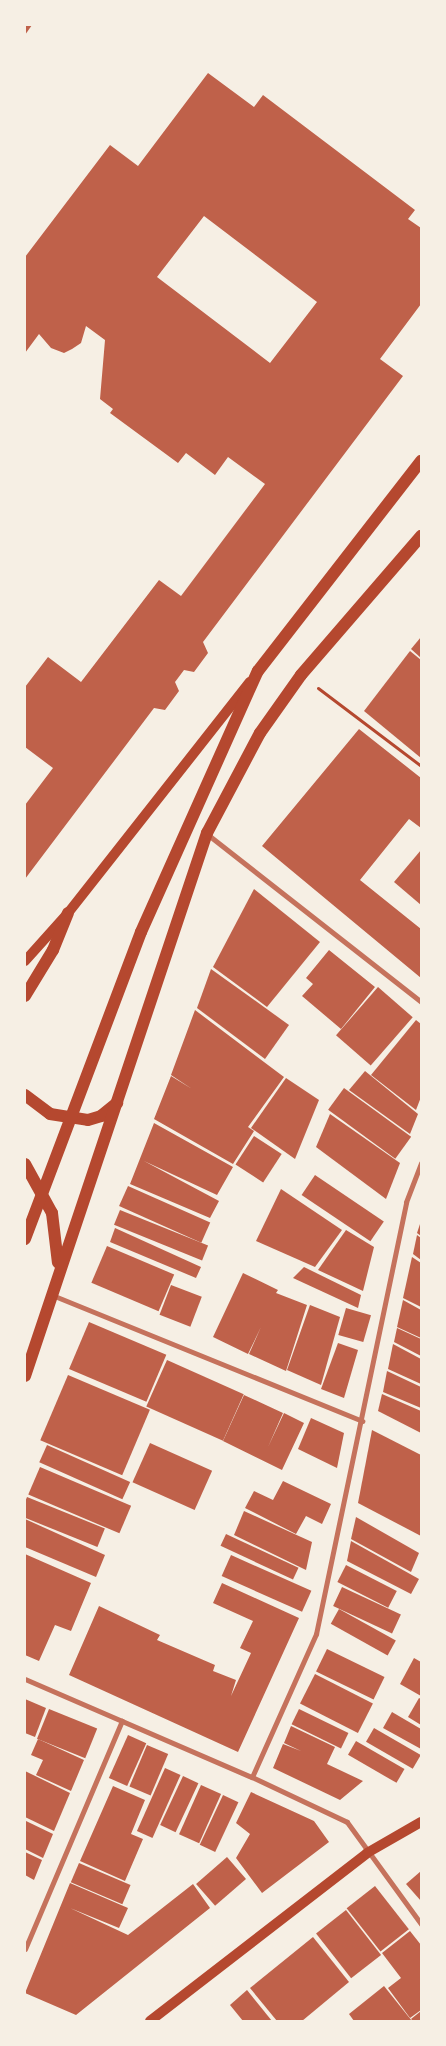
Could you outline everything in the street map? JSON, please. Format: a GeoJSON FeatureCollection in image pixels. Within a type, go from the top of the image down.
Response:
{"type":"FeatureCollection","features":[{"type":"Feature","properties":{"kind":"main road"},"geometry":{"type":"LineString","coordinates":[[25,961],[68,913],[421,461]]}},
{"type":"Feature","properties":{"kind":"main road"},"geometry":{"type":"LineString","coordinates":[[25,1376],[58,1272],[118,1103],[186,889],[207,833],[260,733],[300,674],[421,536]]}},
{"type":"Feature","properties":{"kind":"main road"},"geometry":{"type":"LineString","coordinates":[[25,1239],[68,1118],[140,932],[258,671]]}},
{"type":"Feature","properties":{"kind":"main road"},"geometry":{"type":"LineString","coordinates":[[25,996],[53,950],[68,913]]}},
{"type":"Feature","properties":{"kind":"main road"},"geometry":{"type":"LineString","coordinates":[[25,1095],[50,1114],[88,1120],[101,1116],[118,1103]]}},
{"type":"Feature","properties":{"kind":"main road"},"geometry":{"type":"LineString","coordinates":[[25,1164],[42,1190],[52,1213],[58,1243],[58,1272]]}},
{"type":"Feature","properties":{"kind":"main road"},"geometry":{"type":"LineString","coordinates":[[150,2021],[367,1853],[421,1822]]}},
{"type":"Feature","properties":{"kind":"street"},"geometry":{"type":"LineString","coordinates":[[207,833],[421,1002]]}},
{"type":"Feature","properties":{"kind":"street"},"geometry":{"type":"LineString","coordinates":[[252,1777],[316,1634],[362,1421],[406,1202],[421,1163]]}},
{"type":"Feature","properties":{"kind":"street"},"geometry":{"type":"LineString","coordinates":[[51,1295],[362,1421]]}},
{"type":"Feature","properties":{"kind":"street"},"geometry":{"type":"LineString","coordinates":[[25,1678],[252,1777],[347,1822],[367,1853],[421,1924]]}},
{"type":"Feature","properties":{"kind":"street"},"geometry":{"type":"LineString","coordinates":[[25,1949],[122,1721]]}},
{"type":"Feature","properties":{"kind":"path"},"geometry":{"type":"LineString","coordinates":[[300,674],[421,766]]}},
{"type":"Feature","properties":{"kind":"building"},"geometry":{"type":"Polygon","coordinates":[[[25,25],[32,25],[25,35],[25,25]]]}},
{"type":"Feature","properties":{"kind":"building"},"geometry":{"type":"Polygon","coordinates":[[[208,73],[254,107],[263,95],[415,210],[408,219],[421,228],[421,304],[380,359],[403,376],[203,642],[208,653],[194,672],[184,670],[175,682],[179,691],[165,710],[154,708],[25,879],[25,805],[53,768],[25,747],[25,687],[48,657],[81,682],[159,580],[181,596],[265,484],[228,457],[215,475],[186,453],[178,463],[110,413],[113,409],[100,399],[105,340],[86,326],[81,343],[64,353],[51,348],[39,334],[25,353],[25,257],[110,145],[138,166],[208,73]],[[204,216],[157,277],[270,363],[317,302],[204,216]]]}},
{"type":"Feature","properties":{"kind":"building"},"geometry":{"type":"Polygon","coordinates":[[[421,637],[421,658],[411,649],[421,637]]]}},
{"type":"Feature","properties":{"kind":"building"},"geometry":{"type":"Polygon","coordinates":[[[410,651],[421,660],[421,758],[364,711],[410,651]]]}},
{"type":"Feature","properties":{"kind":"building"},"geometry":{"type":"Polygon","coordinates":[[[359,729],[421,778],[421,828],[409,819],[360,880],[421,929],[421,978],[262,846],[359,729]]]}},
{"type":"Feature","properties":{"kind":"building"},"geometry":{"type":"Polygon","coordinates":[[[421,850],[421,905],[394,882],[421,850]]]}},
{"type":"Feature","properties":{"kind":"building"},"geometry":{"type":"Polygon","coordinates":[[[254,889],[320,942],[267,1007],[213,967],[254,889]]]}},
{"type":"Feature","properties":{"kind":"building"},"geometry":{"type":"Polygon","coordinates":[[[329,950],[375,987],[341,1029],[302,996],[313,984],[306,978],[329,950]]]}},
{"type":"Feature","properties":{"kind":"building"},"geometry":{"type":"Polygon","coordinates":[[[211,969],[289,1025],[265,1059],[197,1008],[211,969]]]}},
{"type":"Feature","properties":{"kind":"building"},"geometry":{"type":"Polygon","coordinates":[[[378,987],[413,1017],[371,1065],[336,1035],[378,987]]]}},
{"type":"Feature","properties":{"kind":"building"},"geometry":{"type":"Polygon","coordinates":[[[195,1010],[284,1077],[248,1127],[254,1131],[233,1164],[154,1119],[171,1076],[192,1089],[171,1075],[195,1010]]]}},
{"type":"Feature","properties":{"kind":"building"},"geometry":{"type":"Polygon","coordinates":[[[416,1020],[421,1024],[421,1097],[416,1110],[371,1075],[416,1020]]]}},
{"type":"Feature","properties":{"kind":"building"},"geometry":{"type":"Polygon","coordinates":[[[365,1071],[418,1114],[410,1134],[349,1090],[365,1071]]]}},
{"type":"Feature","properties":{"kind":"building"},"geometry":{"type":"Polygon","coordinates":[[[286,1078],[319,1100],[295,1159],[251,1128],[286,1078]]]}},
{"type":"Feature","properties":{"kind":"building"},"geometry":{"type":"Polygon","coordinates":[[[344,1088],[411,1137],[395,1159],[328,1110],[344,1088]]]}},
{"type":"Feature","properties":{"kind":"building"},"geometry":{"type":"Polygon","coordinates":[[[330,1114],[400,1163],[386,1199],[316,1147],[330,1114]]]}},
{"type":"Feature","properties":{"kind":"building"},"geometry":{"type":"Polygon","coordinates":[[[154,1123],[233,1167],[217,1195],[144,1161],[219,1201],[210,1218],[130,1184],[154,1123]]]}},
{"type":"Feature","properties":{"kind":"building"},"geometry":{"type":"Polygon","coordinates":[[[254,1136],[282,1154],[263,1182],[235,1165],[254,1136]]]}},
{"type":"Feature","properties":{"kind":"building"},"geometry":{"type":"Polygon","coordinates":[[[315,1175],[384,1221],[370,1241],[302,1195],[315,1175]]]}},
{"type":"Feature","properties":{"kind":"building"},"geometry":{"type":"Polygon","coordinates":[[[128,1186],[210,1223],[201,1243],[119,1206],[128,1186]]]}},
{"type":"Feature","properties":{"kind":"building"},"geometry":{"type":"Polygon","coordinates":[[[281,1189],[342,1230],[315,1267],[256,1241],[281,1189]]]}},
{"type":"Feature","properties":{"kind":"building"},"geometry":{"type":"Polygon","coordinates":[[[120,1210],[208,1246],[202,1260],[114,1225],[120,1210]]]}},
{"type":"Feature","properties":{"kind":"building"},"geometry":{"type":"Polygon","coordinates":[[[421,1221],[421,1236],[417,1233],[421,1221]]]}},
{"type":"Feature","properties":{"kind":"building"},"geometry":{"type":"Polygon","coordinates":[[[115,1228],[201,1267],[196,1278],[110,1242],[115,1228]]]}},
{"type":"Feature","properties":{"kind":"building"},"geometry":{"type":"Polygon","coordinates":[[[346,1230],[374,1247],[363,1291],[318,1270],[346,1230]]]}},
{"type":"Feature","properties":{"kind":"building"},"geometry":{"type":"Polygon","coordinates":[[[417,1235],[421,1238],[421,1260],[413,1254],[417,1235]]]}},
{"type":"Feature","properties":{"kind":"building"},"geometry":{"type":"Polygon","coordinates":[[[107,1246],[174,1275],[159,1311],[91,1283],[107,1246]]]}},
{"type":"Feature","properties":{"kind":"building"},"geometry":{"type":"Polygon","coordinates":[[[412,1257],[421,1263],[421,1307],[403,1298],[412,1257]]]}},
{"type":"Feature","properties":{"kind":"building"},"geometry":{"type":"Polygon","coordinates":[[[304,1267],[361,1295],[358,1308],[293,1278],[304,1267]]]}},
{"type":"Feature","properties":{"kind":"building"},"geometry":{"type":"Polygon","coordinates":[[[243,1273],[278,1290],[276,1293],[307,1305],[286,1371],[249,1354],[261,1327],[248,1354],[213,1337],[243,1273]]]}},
{"type":"Feature","properties":{"kind":"building"},"geometry":{"type":"Polygon","coordinates":[[[171,1285],[202,1297],[190,1327],[160,1315],[171,1285]]]}},
{"type":"Feature","properties":{"kind":"building"},"geometry":{"type":"Polygon","coordinates":[[[403,1300],[421,1310],[421,1338],[397,1327],[403,1300]]]}},
{"type":"Feature","properties":{"kind":"building"},"geometry":{"type":"Polygon","coordinates":[[[310,1305],[340,1317],[321,1385],[287,1370],[310,1305]]]}},
{"type":"Feature","properties":{"kind":"building"},"geometry":{"type":"Polygon","coordinates":[[[346,1308],[371,1315],[363,1342],[338,1335],[346,1308]]]}},
{"type":"Feature","properties":{"kind":"building"},"geometry":{"type":"Polygon","coordinates":[[[89,1322],[166,1355],[146,1402],[69,1369],[89,1322]]]}},
{"type":"Feature","properties":{"kind":"building"},"geometry":{"type":"Polygon","coordinates":[[[397,1328],[421,1339],[421,1356],[394,1342],[397,1328]]]}},
{"type":"Feature","properties":{"kind":"building"},"geometry":{"type":"Polygon","coordinates":[[[338,1343],[358,1350],[344,1398],[321,1389],[338,1343]]]}},
{"type":"Feature","properties":{"kind":"building"},"geometry":{"type":"Polygon","coordinates":[[[393,1344],[421,1359],[421,1384],[388,1369],[393,1344]]]}},
{"type":"Feature","properties":{"kind":"building"},"geometry":{"type":"Polygon","coordinates":[[[167,1360],[244,1394],[223,1441],[146,1407],[167,1360]]]}},
{"type":"Feature","properties":{"kind":"building"},"geometry":{"type":"Polygon","coordinates":[[[387,1371],[421,1387],[421,1408],[383,1392],[387,1371]]]}},
{"type":"Feature","properties":{"kind":"building"},"geometry":{"type":"Polygon","coordinates":[[[68,1375],[150,1410],[122,1475],[40,1440],[68,1375]]]}},
{"type":"Feature","properties":{"kind":"building"},"geometry":{"type":"Polygon","coordinates":[[[382,1394],[421,1411],[421,1433],[378,1411],[382,1394]]]}},
{"type":"Feature","properties":{"kind":"building"},"geometry":{"type":"Polygon","coordinates":[[[244,1395],[283,1413],[268,1447],[284,1413],[304,1423],[282,1470],[223,1441],[244,1395]]]}},
{"type":"Feature","properties":{"kind":"building"},"geometry":{"type":"Polygon","coordinates":[[[311,1418],[344,1433],[337,1468],[298,1449],[311,1418]]]}},
{"type":"Feature","properties":{"kind":"building"},"geometry":{"type":"Polygon","coordinates":[[[372,1430],[421,1455],[421,1536],[358,1503],[372,1430]]]}},
{"type":"Feature","properties":{"kind":"building"},"geometry":{"type":"Polygon","coordinates":[[[150,1443],[212,1471],[195,1510],[133,1482],[150,1443]]]}},
{"type":"Feature","properties":{"kind":"building"},"geometry":{"type":"Polygon","coordinates":[[[47,1445],[130,1482],[122,1499],[39,1462],[47,1445]]]}},
{"type":"Feature","properties":{"kind":"building"},"geometry":{"type":"Polygon","coordinates":[[[40,1467],[131,1506],[119,1533],[28,1495],[40,1467]]]}},
{"type":"Feature","properties":{"kind":"building"},"geometry":{"type":"Polygon","coordinates":[[[283,1481],[331,1504],[322,1524],[306,1516],[296,1534],[245,1508],[254,1491],[273,1500],[283,1481]]]}},
{"type":"Feature","properties":{"kind":"building"},"geometry":{"type":"Polygon","coordinates":[[[27,1497],[105,1528],[97,1547],[25,1518],[25,1502],[27,1497]]]}},
{"type":"Feature","properties":{"kind":"building"},"geometry":{"type":"Polygon","coordinates":[[[244,1511],[312,1542],[306,1570],[234,1535],[244,1511]]]}},
{"type":"Feature","properties":{"kind":"building"},"geometry":{"type":"Polygon","coordinates":[[[356,1517],[419,1553],[411,1572],[351,1539],[356,1517]]]}},
{"type":"Feature","properties":{"kind":"building"},"geometry":{"type":"Polygon","coordinates":[[[25,1519],[105,1555],[96,1577],[25,1547],[25,1519]]]}},
{"type":"Feature","properties":{"kind":"building"},"geometry":{"type":"Polygon","coordinates":[[[226,1534],[299,1568],[293,1580],[221,1546],[226,1534]]]}},
{"type":"Feature","properties":{"kind":"building"},"geometry":{"type":"Polygon","coordinates":[[[351,1541],[419,1579],[411,1594],[347,1561],[351,1541]]]}},
{"type":"Feature","properties":{"kind":"building"},"geometry":{"type":"Polygon","coordinates":[[[25,1554],[91,1583],[71,1631],[55,1625],[39,1661],[25,1655],[25,1554]]]}},
{"type":"Feature","properties":{"kind":"building"},"geometry":{"type":"Polygon","coordinates":[[[231,1555],[311,1591],[302,1612],[222,1576],[231,1555]]]}},
{"type":"Feature","properties":{"kind":"building"},"geometry":{"type":"Polygon","coordinates":[[[346,1565],[397,1591],[388,1608],[337,1582],[346,1565]]]}},
{"type":"Feature","properties":{"kind":"building"},"geometry":{"type":"Polygon","coordinates":[[[222,1583],[299,1618],[238,1752],[69,1675],[99,1606],[160,1635],[157,1640],[215,1665],[213,1671],[236,1680],[231,1696],[251,1653],[240,1648],[253,1621],[213,1603],[222,1583]]]}},
{"type":"Feature","properties":{"kind":"building"},"geometry":{"type":"Polygon","coordinates":[[[342,1587],[401,1614],[392,1634],[333,1606],[342,1587]]]}},
{"type":"Feature","properties":{"kind":"building"},"geometry":{"type":"Polygon","coordinates":[[[339,1609],[396,1641],[388,1655],[331,1624],[339,1609]]]}},
{"type":"Feature","properties":{"kind":"building"},"geometry":{"type":"Polygon","coordinates":[[[327,1649],[385,1677],[374,1700],[316,1671],[327,1649]]]}},
{"type":"Feature","properties":{"kind":"building"},"geometry":{"type":"Polygon","coordinates":[[[414,1658],[421,1662],[421,1696],[400,1684],[414,1658]]]}},
{"type":"Feature","properties":{"kind":"building"},"geometry":{"type":"Polygon","coordinates":[[[315,1674],[373,1704],[358,1733],[300,1703],[315,1674]]]}},
{"type":"Feature","properties":{"kind":"building"},"geometry":{"type":"Polygon","coordinates":[[[419,1698],[421,1699],[421,1725],[408,1717],[419,1698]]]}},
{"type":"Feature","properties":{"kind":"building"},"geometry":{"type":"Polygon","coordinates":[[[25,1699],[46,1708],[35,1737],[25,1733],[25,1699]]]}},
{"type":"Feature","properties":{"kind":"building"},"geometry":{"type":"Polygon","coordinates":[[[49,1709],[97,1728],[85,1758],[37,1739],[49,1709]]]}},
{"type":"Feature","properties":{"kind":"building"},"geometry":{"type":"Polygon","coordinates":[[[299,1709],[348,1733],[341,1748],[292,1724],[299,1709]]]}},
{"type":"Feature","properties":{"kind":"building"},"geometry":{"type":"Polygon","coordinates":[[[392,1712],[421,1729],[421,1749],[383,1728],[392,1712]]]}},
{"type":"Feature","properties":{"kind":"building"},"geometry":{"type":"Polygon","coordinates":[[[291,1726],[335,1747],[327,1764],[363,1781],[340,1800],[273,1768],[283,1744],[301,1751],[284,1743],[291,1726]]]}},
{"type":"Feature","properties":{"kind":"building"},"geometry":{"type":"Polygon","coordinates":[[[374,1728],[421,1755],[413,1769],[366,1742],[374,1728]]]}},
{"type":"Feature","properties":{"kind":"building"},"geometry":{"type":"Polygon","coordinates":[[[128,1735],[146,1743],[127,1786],[109,1778],[128,1735]]]}},
{"type":"Feature","properties":{"kind":"building"},"geometry":{"type":"Polygon","coordinates":[[[38,1739],[84,1760],[71,1791],[36,1775],[43,1760],[31,1755],[38,1739]]]}},
{"type":"Feature","properties":{"kind":"building"},"geometry":{"type":"Polygon","coordinates":[[[356,1741],[404,1769],[396,1783],[348,1755],[356,1741]]]}},
{"type":"Feature","properties":{"kind":"building"},"geometry":{"type":"Polygon","coordinates":[[[147,1745],[168,1754],[151,1795],[129,1786],[147,1745]]]}},
{"type":"Feature","properties":{"kind":"building"},"geometry":{"type":"Polygon","coordinates":[[[165,1768],[181,1775],[152,1838],[137,1831],[165,1768]]]}},
{"type":"Feature","properties":{"kind":"building"},"geometry":{"type":"Polygon","coordinates":[[[25,1771],[70,1793],[54,1831],[25,1817],[25,1771]]]}},
{"type":"Feature","properties":{"kind":"building"},"geometry":{"type":"Polygon","coordinates":[[[183,1776],[198,1783],[176,1832],[160,1825],[183,1776]]]}},
{"type":"Feature","properties":{"kind":"building"},"geometry":{"type":"Polygon","coordinates":[[[201,1785],[221,1794],[199,1843],[179,1834],[201,1785]]]}},
{"type":"Feature","properties":{"kind":"building"},"geometry":{"type":"Polygon","coordinates":[[[113,1786],[145,1800],[131,1834],[143,1839],[125,1881],[80,1861],[113,1786]]]}},
{"type":"Feature","properties":{"kind":"building"},"geometry":{"type":"Polygon","coordinates":[[[251,1792],[314,1821],[329,1842],[262,1893],[236,1858],[250,1834],[236,1823],[251,1792]]]}},
{"type":"Feature","properties":{"kind":"building"},"geometry":{"type":"Polygon","coordinates":[[[223,1795],[238,1802],[215,1852],[200,1845],[223,1795]]]}},
{"type":"Feature","properties":{"kind":"building"},"geometry":{"type":"Polygon","coordinates":[[[26,1821],[53,1834],[43,1858],[25,1849],[26,1821]]]}},
{"type":"Feature","properties":{"kind":"building"},"geometry":{"type":"Polygon","coordinates":[[[25,1852],[42,1860],[34,1880],[25,1875],[25,1852]]]}},
{"type":"Feature","properties":{"kind":"building"},"geometry":{"type":"Polygon","coordinates":[[[227,1857],[246,1879],[215,1906],[196,1884],[227,1857]]]}},
{"type":"Feature","properties":{"kind":"building"},"geometry":{"type":"Polygon","coordinates":[[[79,1863],[131,1885],[122,1904],[71,1882],[79,1863]]]}},
{"type":"Feature","properties":{"kind":"building"},"geometry":{"type":"Polygon","coordinates":[[[421,1871],[421,1901],[406,1884],[421,1871]]]}},
{"type":"Feature","properties":{"kind":"building"},"geometry":{"type":"Polygon","coordinates":[[[70,1883],[128,1908],[119,1928],[70,1908],[128,1935],[193,1884],[210,1908],[76,2015],[25,1993],[70,1883]]]}},
{"type":"Feature","properties":{"kind":"building"},"geometry":{"type":"Polygon","coordinates":[[[375,1886],[409,1929],[380,1952],[347,1908],[375,1886]]]}},
{"type":"Feature","properties":{"kind":"building"},"geometry":{"type":"Polygon","coordinates":[[[346,1910],[381,1955],[351,1978],[316,1933],[346,1910]]]}},
{"type":"Feature","properties":{"kind":"building"},"geometry":{"type":"Polygon","coordinates":[[[410,1931],[421,1945],[421,2010],[410,2018],[388,1988],[401,1978],[382,1953],[410,1931]]]}},
{"type":"Feature","properties":{"kind":"building"},"geometry":{"type":"Polygon","coordinates":[[[313,1937],[349,1982],[302,2021],[277,2021],[250,1988],[313,1937]]]}},
{"type":"Feature","properties":{"kind":"building"},"geometry":{"type":"Polygon","coordinates":[[[384,1986],[412,2021],[354,2021],[349,2014],[384,1986]]]}},
{"type":"Feature","properties":{"kind":"building"},"geometry":{"type":"Polygon","coordinates":[[[247,1990],[272,2021],[243,2021],[230,2005],[247,1990]]]}},
{"type":"Feature","properties":{"kind":"building"},"geometry":{"type":"Polygon","coordinates":[[[421,2011],[421,2021],[413,2021],[411,2019],[421,2011]]]}}]}
